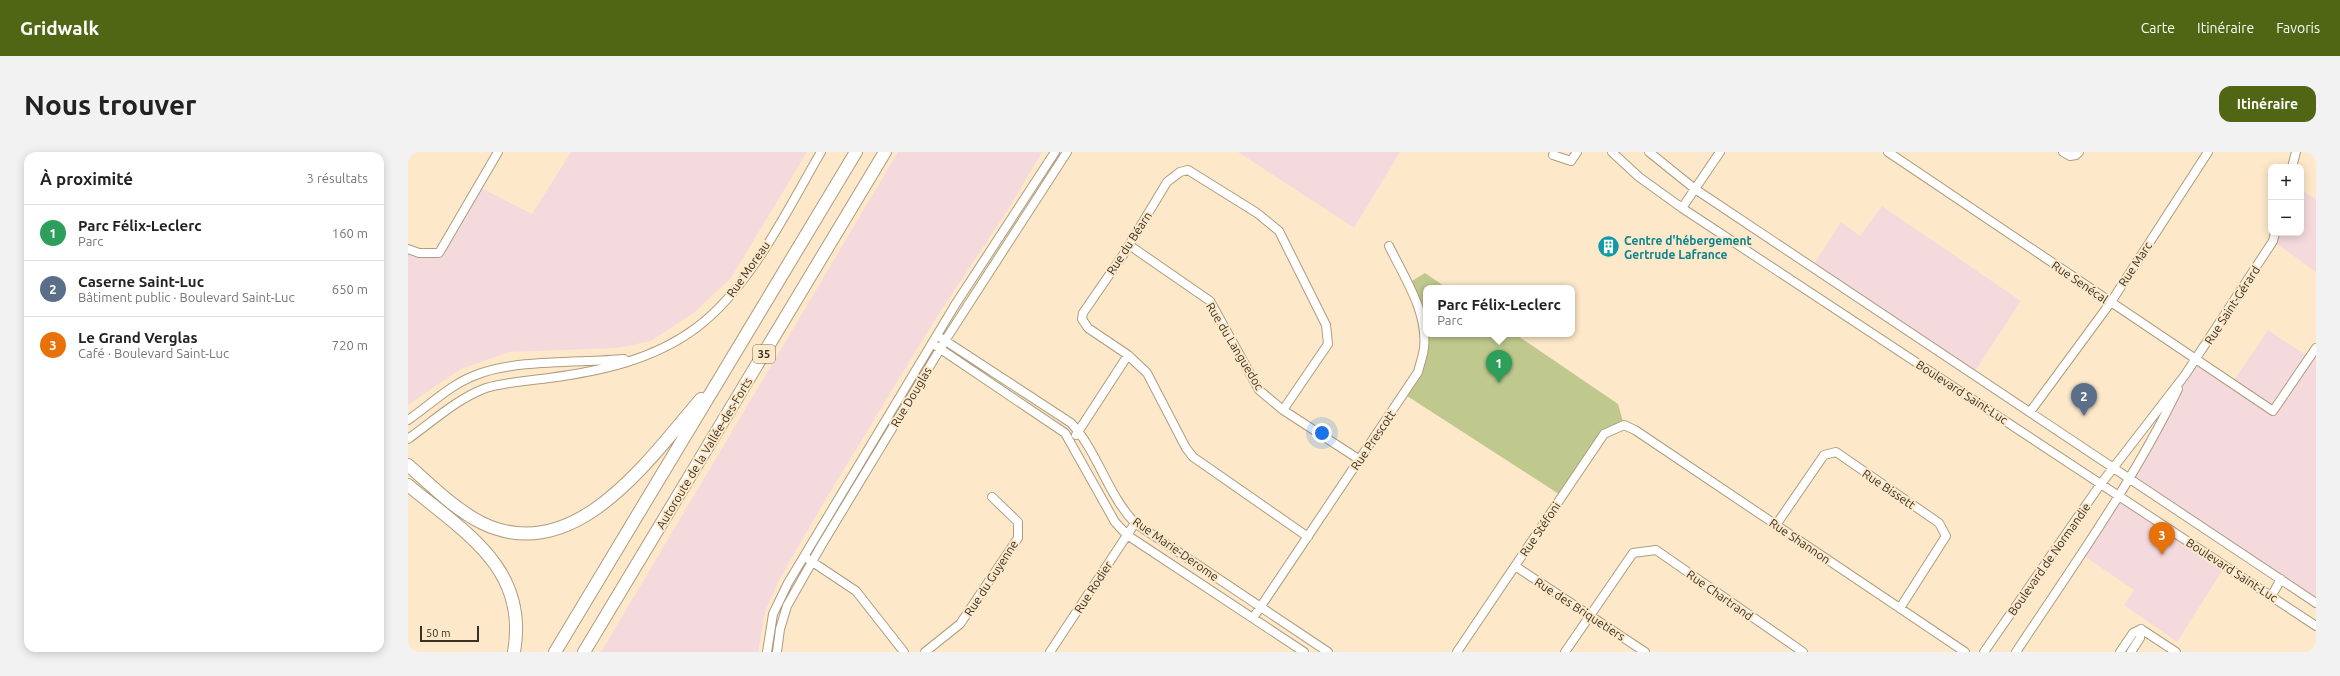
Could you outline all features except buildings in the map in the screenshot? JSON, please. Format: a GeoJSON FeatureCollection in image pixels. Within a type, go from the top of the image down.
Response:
{"type":"FeatureCollection","features":[{"type":"Feature","properties":{"kind":"highway","name":"Autoroute de la Vallée-des-Forts"},"geometry":{"type":"LineString","coordinates":[[555,652],[856,152]]}},
{"type":"Feature","properties":{"kind":"highway","name":"Autoroute de la Vallée-des-Forts"},"geometry":{"type":"LineString","coordinates":[[584,652],[885,152]]}},
{"type":"Feature","properties":{"kind":"highway"},"geometry":{"type":"LineString","coordinates":[[408,465],[454,505],[481,523],[518,532],[555,529],[582,518],[604,503],[626,483],[721,378]]}},
{"type":"Feature","properties":{"kind":"highway"},"geometry":{"type":"LineString","coordinates":[[408,485],[475,541],[499,567],[509,588],[514,605],[516,623],[514,652]]}},
{"type":"Feature","properties":{"kind":"street"},"geometry":{"type":"LineString","coordinates":[[408,249],[424,254],[439,253],[498,152]]}},
{"type":"Feature","properties":{"kind":"street","name":"Rue Moreau"},"geometry":{"type":"LineString","coordinates":[[408,439],[462,400],[486,388],[577,374],[645,356],[670,345],[696,328],[735,292],[821,152]]}},
{"type":"Feature","properties":{"kind":"street","name":"Rue Douglas"},"geometry":{"type":"LineString","coordinates":[[767,652],[770,628],[776,607],[804,556],[931,344],[1054,152]]}},
{"type":"Feature","properties":{"kind":"street","name":"Rue Douglas"},"geometry":{"type":"LineString","coordinates":[[777,652],[784,613],[812,562],[945,340],[1067,152]]}},
{"type":"Feature","properties":{"kind":"street"},"geometry":{"type":"LineString","coordinates":[[1553,155],[1571,161],[1577,152]]}},
{"type":"Feature","properties":{"kind":"street","name":"Boulevard Saint-Luc"},"geometry":{"type":"LineString","coordinates":[[1612,152],[1639,177],[1682,208],[2100,485],[2272,595],[2316,626]]}},
{"type":"Feature","properties":{"kind":"street","name":"Boulevard Saint-Luc"},"geometry":{"type":"LineString","coordinates":[[1649,152],[1695,189],[2316,603]]}},
{"type":"Feature","properties":{"kind":"street"},"geometry":{"type":"LineString","coordinates":[[1682,208],[1720,152]]}},
{"type":"Feature","properties":{"kind":"street","name":"Rue Senécal"},"geometry":{"type":"LineString","coordinates":[[1888,152],[2273,411],[2316,348]]}},
{"type":"Feature","properties":{"kind":"street"},"geometry":{"type":"LineString","coordinates":[[2063,152],[2070,156],[2076,155],[2079,152]]}},
{"type":"Feature","properties":{"kind":"street","name":"Rue Marc"},"geometry":{"type":"LineString","coordinates":[[2030,412],[2111,302],[2208,152]]}},
{"type":"Feature","properties":{"kind":"street"},"geometry":{"type":"LineString","coordinates":[[2293,164],[2296,152]]}},
{"type":"Feature","properties":{"kind":"street","name":"Rue du Béarn"},"geometry":{"type":"LineString","coordinates":[[1283,410],[1322,355],[1328,344],[1329,335],[1326,325],[1280,231],[1258,213],[1188,170],[1180,172],[1167,182],[1129,245],[1083,313],[1082,319],[1088,328],[1128,355],[1147,372],[1186,448],[1193,457],[1308,537]]}},
{"type":"Feature","properties":{"kind":"street","name":"Rue Saint-Gérard"},"geometry":{"type":"LineString","coordinates":[[2114,467],[2185,375],[2273,241],[2274,236]]}},
{"type":"Feature","properties":{"kind":"street","name":"Rue du Languedoc"},"geometry":{"type":"LineString","coordinates":[[1129,245],[1210,301],[1259,390],[1283,410],[1360,460]]}},
{"type":"Feature","properties":{"kind":"street","name":"Rue Prescott"},"geometry":{"type":"LineString","coordinates":[[1389,246],[1416,302],[1422,323],[1423,336]]}},
{"type":"Feature","properties":{"kind":"street","name":"Rue Marie-Derome"},"geometry":{"type":"LineString","coordinates":[[937,335],[1071,423],[1087,443],[1121,509],[1134,522],[1328,652]]}},
{"type":"Feature","properties":{"kind":"street","name":"Rue Prescott"},"geometry":{"type":"LineString","coordinates":[[1253,618],[1418,372],[1424,348],[1423,337]]}},
{"type":"Feature","properties":{"kind":"street","name":"Rue Marie-Derome"},"geometry":{"type":"LineString","coordinates":[[931,344],[1065,433],[1072,442],[1115,522],[1127,535],[1304,652]]}},
{"type":"Feature","properties":{"kind":"street"},"geometry":{"type":"LineString","coordinates":[[1072,442],[1128,355]]}},
{"type":"Feature","properties":{"kind":"street","name":"Rue Moreau"},"geometry":{"type":"LineString","coordinates":[[408,420],[463,381],[484,372],[510,367],[645,356]]}},
{"type":"Feature","properties":{"kind":"street","name":"Rue Saint-Gérard"},"geometry":{"type":"LineString","coordinates":[[2129,478],[2160,425],[2185,375]]}},
{"type":"Feature","properties":{"kind":"street","name":"Rue Stéfoni"},"geometry":{"type":"LineString","coordinates":[[1456,652],[1604,434],[1624,425],[1635,430]]}},
{"type":"Feature","properties":{"kind":"street","name":"Rue Shannon"},"geometry":{"type":"LineString","coordinates":[[1635,430],[1965,652]]}},
{"type":"Feature","properties":{"kind":"street","name":"Rue Bissett"},"geometry":{"type":"LineString","coordinates":[[1776,525],[1824,455],[1836,452],[1939,523],[1944,529],[1946,536],[1900,608]]}},
{"type":"Feature","properties":{"kind":"street","name":"Boulevard de Normandie"},"geometry":{"type":"LineString","coordinates":[[1984,652],[2114,467]]}},
{"type":"Feature","properties":{"kind":"street","name":"Boulevard de Normandie"},"geometry":{"type":"LineString","coordinates":[[2016,652],[2119,496],[2129,478]]}},
{"type":"Feature","properties":{"kind":"street","name":"Rue du Guyenne"},"geometry":{"type":"LineString","coordinates":[[925,652],[960,624],[1018,538],[1018,522],[992,497]]}},
{"type":"Feature","properties":{"kind":"street","name":"Rue Rodier"},"geometry":{"type":"LineString","coordinates":[[1050,652],[1134,522]]}},
{"type":"Feature","properties":{"kind":"street","name":"Rue Chartrand"},"geometry":{"type":"LineString","coordinates":[[1590,616],[1633,553],[1656,550],[1803,652]]}},
{"type":"Feature","properties":{"kind":"street"},"geometry":{"type":"LineString","coordinates":[[804,556],[856,591],[904,652]]}},
{"type":"Feature","properties":{"kind":"street","name":"Rue des Briquetiers"},"geometry":{"type":"LineString","coordinates":[[1515,566],[1645,652]]}},
{"type":"Feature","properties":{"kind":"street"},"geometry":{"type":"LineString","coordinates":[[2272,595],[2281,579]]}},
{"type":"Feature","properties":{"kind":"street"},"geometry":{"type":"LineString","coordinates":[[1565,652],[1590,616]]}},
{"type":"Feature","properties":{"kind":"street"},"geometry":{"type":"LineString","coordinates":[[2120,652],[2133,633],[2141,629]]}},
{"type":"Feature","properties":{"kind":"street"},"geometry":{"type":"LineString","coordinates":[[2131,652],[2140,638],[2141,629]]}},
{"type":"Feature","properties":{"kind":"street"},"geometry":{"type":"LineString","coordinates":[[2141,629],[2176,652]]}},
{"type":"Feature","properties":{"kind":"shaded area"},"geometry":{"type":"Polygon","coordinates":[[[571,152],[807,152],[731,278],[695,312],[651,341],[618,348],[509,352],[461,369],[408,405],[408,252],[438,253],[477,186],[532,214],[571,152]]]}},
{"type":"Feature","properties":{"kind":"shaded area"},"geometry":{"type":"Polygon","coordinates":[[[898,152],[1042,152],[1009,208],[933,323],[824,502],[779,580],[765,612],[758,652],[601,652],[898,152]]]}},
{"type":"Feature","properties":{"kind":"shaded area"},"geometry":{"type":"Polygon","coordinates":[[[1238,152],[1400,152],[1354,228],[1238,152]]]}},
{"type":"Feature","properties":{"kind":"shaded area"},"geometry":{"type":"Polygon","coordinates":[[[2304,192],[2316,199],[2316,272],[2273,241],[2274,236],[2304,236],[2304,192]]]}},
{"type":"Feature","properties":{"kind":"shaded area"},"geometry":{"type":"Polygon","coordinates":[[[1882,206],[2021,301],[1973,374],[1812,267],[1841,222],[1860,236],[1882,206]]]}},
{"type":"Feature","properties":{"kind":"shaded area"},"geometry":{"type":"Polygon","coordinates":[[[2268,330],[2309,357],[2316,348],[2316,603],[2129,478],[2185,375],[2196,359],[2232,383],[2268,330]]]}},
{"type":"Feature","properties":{"kind":"shaded area"},"geometry":{"type":"Polygon","coordinates":[[[2119,496],[2226,565],[2177,642],[2124,605],[2134,590],[2081,554],[2119,496]]]}},
{"type":"Feature","properties":{"kind":"green space"},"geometry":{"type":"Polygon","coordinates":[[[1425,273],[1443,285],[1423,285],[1423,337],[1519,337],[1618,404],[1624,425],[1613,428],[1562,496],[1404,394],[1419,364],[1423,340],[1422,328],[1407,284],[1425,273]]]}},
{"type":"Feature","properties":{"kind":"place","name":"Centre d'hébergement Gertrude Lafrance"},"geometry":{"type":"Point","coordinates":[1609,247]}},
{"type":"Feature","properties":{"kind":"place","name":"Parc Félix-Leclerc"},"geometry":{"type":"Point","coordinates":[1499,383]}},
{"type":"Feature","properties":{"kind":"place","name":"Caserne Saint-Luc"},"geometry":{"type":"Point","coordinates":[2084,416]}},
{"type":"Feature","properties":{"kind":"place","name":"Le Grand Verglas"},"geometry":{"type":"Point","coordinates":[2162,555]}}]}
